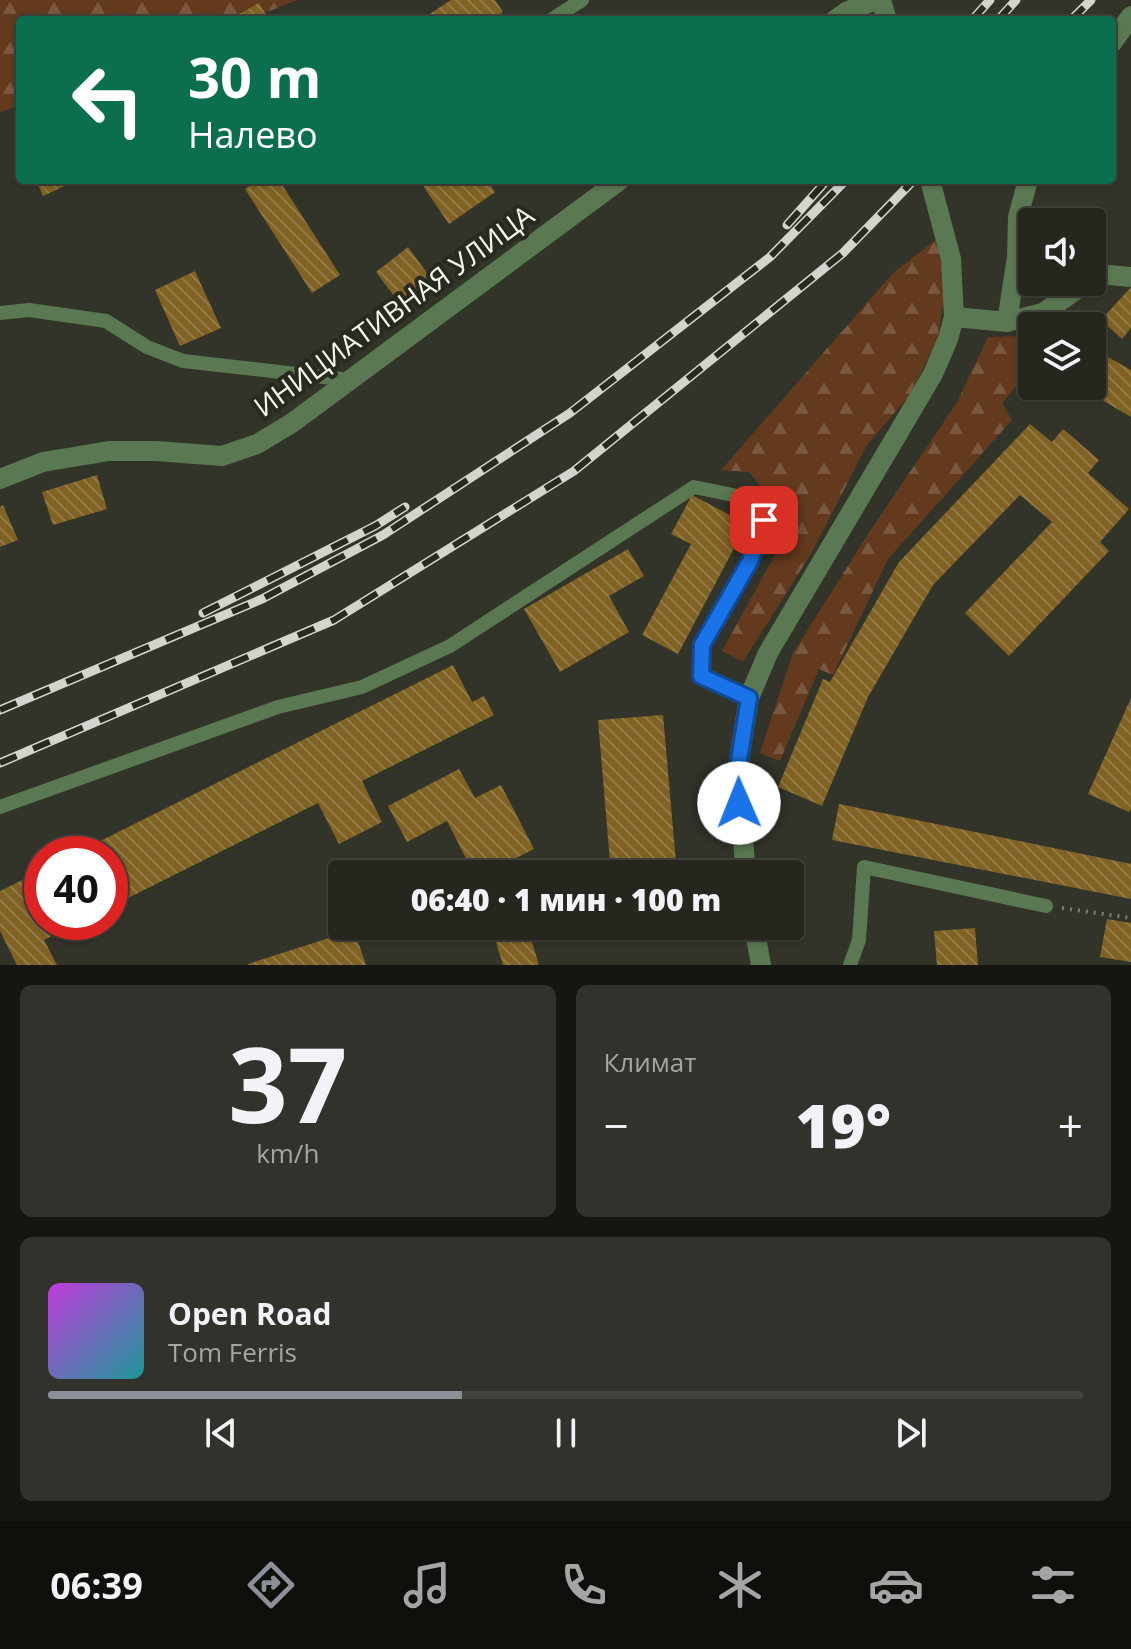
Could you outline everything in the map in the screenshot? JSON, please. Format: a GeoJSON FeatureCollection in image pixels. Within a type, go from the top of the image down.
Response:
{"type":"FeatureCollection","features":[{"type":"Feature","properties":{"kind":"street"},"geometry":{"type":"LineString","coordinates":[[839,11],[878,0]]}},
{"type":"Feature","properties":{"kind":"street"},"geometry":{"type":"LineString","coordinates":[[1116,37],[1131,16]]}},
{"type":"Feature","properties":{"kind":"street","name":"ИНИЦИАТИВНАЯ УЛИЦА"},"geometry":{"type":"LineString","coordinates":[[0,479],[43,462],[109,451],[222,456],[257,444],[292,423],[615,184]]}},
{"type":"Feature","properties":{"kind":"street"},"geometry":{"type":"LineString","coordinates":[[745,860],[737,773],[749,698],[768,653],[933,374],[948,339],[954,317],[951,259],[931,184]]}},
{"type":"Feature","properties":{"kind":"street"},"geometry":{"type":"LineString","coordinates":[[1007,322],[1017,257],[1018,217],[1027,184]]}},
{"type":"Feature","properties":{"kind":"street"},"geometry":{"type":"LineString","coordinates":[[1106,275],[1131,277]]}},
{"type":"Feature","properties":{"kind":"street"},"geometry":{"type":"LineString","coordinates":[[954,317],[1007,322],[1043,313],[1067,296]]}},
{"type":"Feature","properties":{"kind":"street"},"geometry":{"type":"LineString","coordinates":[[757,940],[761,965]]}},
{"type":"Feature","properties":{"kind":"lane"},"geometry":{"type":"LineString","coordinates":[[557,16],[582,0]]}},
{"type":"Feature","properties":{"kind":"lane"},"geometry":{"type":"LineString","coordinates":[[0,313],[29,310],[106,321],[147,347],[183,361],[350,380]]}},
{"type":"Feature","properties":{"kind":"lane"},"geometry":{"type":"LineString","coordinates":[[0,807],[278,707],[375,682],[450,646],[694,487],[733,495],[764,520],[750,561],[702,645],[701,676],[749,698]]}},
{"type":"Feature","properties":{"kind":"lane"},"geometry":{"type":"LineString","coordinates":[[850,965],[859,940],[864,867],[1046,906]]}},
{"type":"Feature","properties":{"kind":"path"},"geometry":{"type":"LineString","coordinates":[[1046,906],[1131,918]]}},
{"type":"Feature","properties":{"kind":"green space"},"geometry":{"type":"Polygon","coordinates":[[[0,0],[297,0],[257,16],[16,16],[16,106],[0,112],[0,0]]]}},
{"type":"Feature","properties":{"kind":"green space"},"geometry":{"type":"Polygon","coordinates":[[[941,236],[944,300],[937,341],[909,396],[867,445],[812,552],[743,662],[722,651],[778,549],[781,521],[778,507],[749,472],[721,470],[894,272],[941,236]]]}},
{"type":"Feature","properties":{"kind":"green space"},"geometry":{"type":"Polygon","coordinates":[[[1018,336],[1018,384],[1002,403],[1012,420],[888,559],[833,675],[819,669],[780,761],[760,753],[793,653],[956,404],[988,337],[1018,336]]]}},
{"type":"Feature","properties":{"kind":"building"},"geometry":{"type":"Polygon","coordinates":[[[451,0],[495,0],[503,12],[497,16],[427,16],[451,0]]]}},
{"type":"Feature","properties":{"kind":"building"},"geometry":{"type":"Polygon","coordinates":[[[259,3],[267,16],[235,16],[259,3]]]}},
{"type":"Feature","properties":{"kind":"building"},"geometry":{"type":"Polygon","coordinates":[[[38,184],[69,184],[43,196],[38,184]]]}},
{"type":"Feature","properties":{"kind":"building"},"geometry":{"type":"Polygon","coordinates":[[[253,184],[282,184],[340,275],[312,293],[245,189],[253,184]]]}},
{"type":"Feature","properties":{"kind":"building"},"geometry":{"type":"Polygon","coordinates":[[[422,184],[490,184],[495,192],[449,224],[422,184]]]}},
{"type":"Feature","properties":{"kind":"building"},"geometry":{"type":"Polygon","coordinates":[[[408,247],[435,284],[403,308],[376,272],[408,247]]]}},
{"type":"Feature","properties":{"kind":"building"},"geometry":{"type":"Polygon","coordinates":[[[195,271],[221,328],[180,346],[155,290],[195,271]]]}},
{"type":"Feature","properties":{"kind":"building"},"geometry":{"type":"Polygon","coordinates":[[[1131,287],[1131,328],[1122,339],[1106,325],[1106,314],[1131,287]]]}},
{"type":"Feature","properties":{"kind":"building"},"geometry":{"type":"Polygon","coordinates":[[[1106,356],[1131,370],[1131,417],[1102,400],[1106,400],[1106,356]]]}},
{"type":"Feature","properties":{"kind":"building"},"geometry":{"type":"Polygon","coordinates":[[[1030,424],[1052,442],[1063,429],[1099,460],[1088,473],[1129,509],[1100,542],[1109,551],[1009,656],[965,613],[1052,522],[1020,495],[933,585],[868,697],[822,806],[778,787],[823,679],[830,682],[899,562],[1030,424]]]}},
{"type":"Feature","properties":{"kind":"building"},"geometry":{"type":"Polygon","coordinates":[[[97,475],[107,509],[53,525],[42,492],[97,475]]]}},
{"type":"Feature","properties":{"kind":"building"},"geometry":{"type":"Polygon","coordinates":[[[692,495],[747,524],[678,654],[642,635],[691,544],[671,534],[692,495]]]}},
{"type":"Feature","properties":{"kind":"building"},"geometry":{"type":"Polygon","coordinates":[[[3,505],[18,540],[0,547],[0,507],[3,505]]]}},
{"type":"Feature","properties":{"kind":"building"},"geometry":{"type":"Polygon","coordinates":[[[628,549],[644,576],[609,596],[629,632],[560,672],[524,609],[628,549]]]}},
{"type":"Feature","properties":{"kind":"building"},"geometry":{"type":"Polygon","coordinates":[[[453,665],[472,702],[484,696],[494,715],[362,781],[382,822],[339,844],[318,803],[128,898],[128,836],[110,836],[453,665]]]}},
{"type":"Feature","properties":{"kind":"building"},"geometry":{"type":"Polygon","coordinates":[[[1131,698],[1131,809],[1129,812],[1088,794],[1131,698]]]}},
{"type":"Feature","properties":{"kind":"building"},"geometry":{"type":"Polygon","coordinates":[[[663,715],[676,860],[610,860],[598,720],[663,715]]]}},
{"type":"Feature","properties":{"kind":"building"},"geometry":{"type":"Polygon","coordinates":[[[459,769],[475,798],[501,785],[534,849],[512,860],[467,860],[447,821],[407,842],[388,806],[459,769]]]}},
{"type":"Feature","properties":{"kind":"building"},"geometry":{"type":"Polygon","coordinates":[[[839,804],[1131,864],[1131,899],[832,840],[839,804]]]}},
{"type":"Feature","properties":{"kind":"building"},"geometry":{"type":"Polygon","coordinates":[[[24,879],[24,940],[44,940],[57,965],[17,965],[0,931],[0,891],[24,879]]]}},
{"type":"Feature","properties":{"kind":"building"},"geometry":{"type":"Polygon","coordinates":[[[1107,919],[1131,923],[1131,962],[1100,957],[1107,919]]]}},
{"type":"Feature","properties":{"kind":"building"},"geometry":{"type":"Polygon","coordinates":[[[975,928],[978,965],[937,965],[934,931],[975,928]]]}},
{"type":"Feature","properties":{"kind":"building"},"geometry":{"type":"Polygon","coordinates":[[[328,938],[357,940],[366,965],[248,965],[328,938]]]}},
{"type":"Feature","properties":{"kind":"building"},"geometry":{"type":"Polygon","coordinates":[[[495,940],[531,940],[539,965],[503,965],[495,940]]]}},
{"type":"Feature","properties":{"kind":"railway"},"geometry":{"type":"LineString","coordinates":[[976,16],[990,0]]}},
{"type":"Feature","properties":{"kind":"railway"},"geometry":{"type":"LineString","coordinates":[[1002,16],[1016,0]]}},
{"type":"Feature","properties":{"kind":"railway"},"geometry":{"type":"LineString","coordinates":[[1075,16],[1091,0]]}},
{"type":"Feature","properties":{"kind":"railway"},"geometry":{"type":"LineString","coordinates":[[787,225],[823,184]]}},
{"type":"Feature","properties":{"kind":"railway"},"geometry":{"type":"LineString","coordinates":[[0,710],[262,599],[383,535],[570,413],[770,257],[842,184]]}},
{"type":"Feature","properties":{"kind":"railway"},"geometry":{"type":"LineString","coordinates":[[0,763],[334,620],[574,471],[843,253],[910,184]]}},
{"type":"Feature","properties":{"kind":"railway"},"geometry":{"type":"LineString","coordinates":[[203,613],[375,526],[405,507]]}},
{"type":"Feature","properties":{"kind":"route"},"geometry":{"type":"LineString","coordinates":[[739,803],[737,773],[749,698],[701,676],[702,645],[750,561],[764,520]]}}]}
